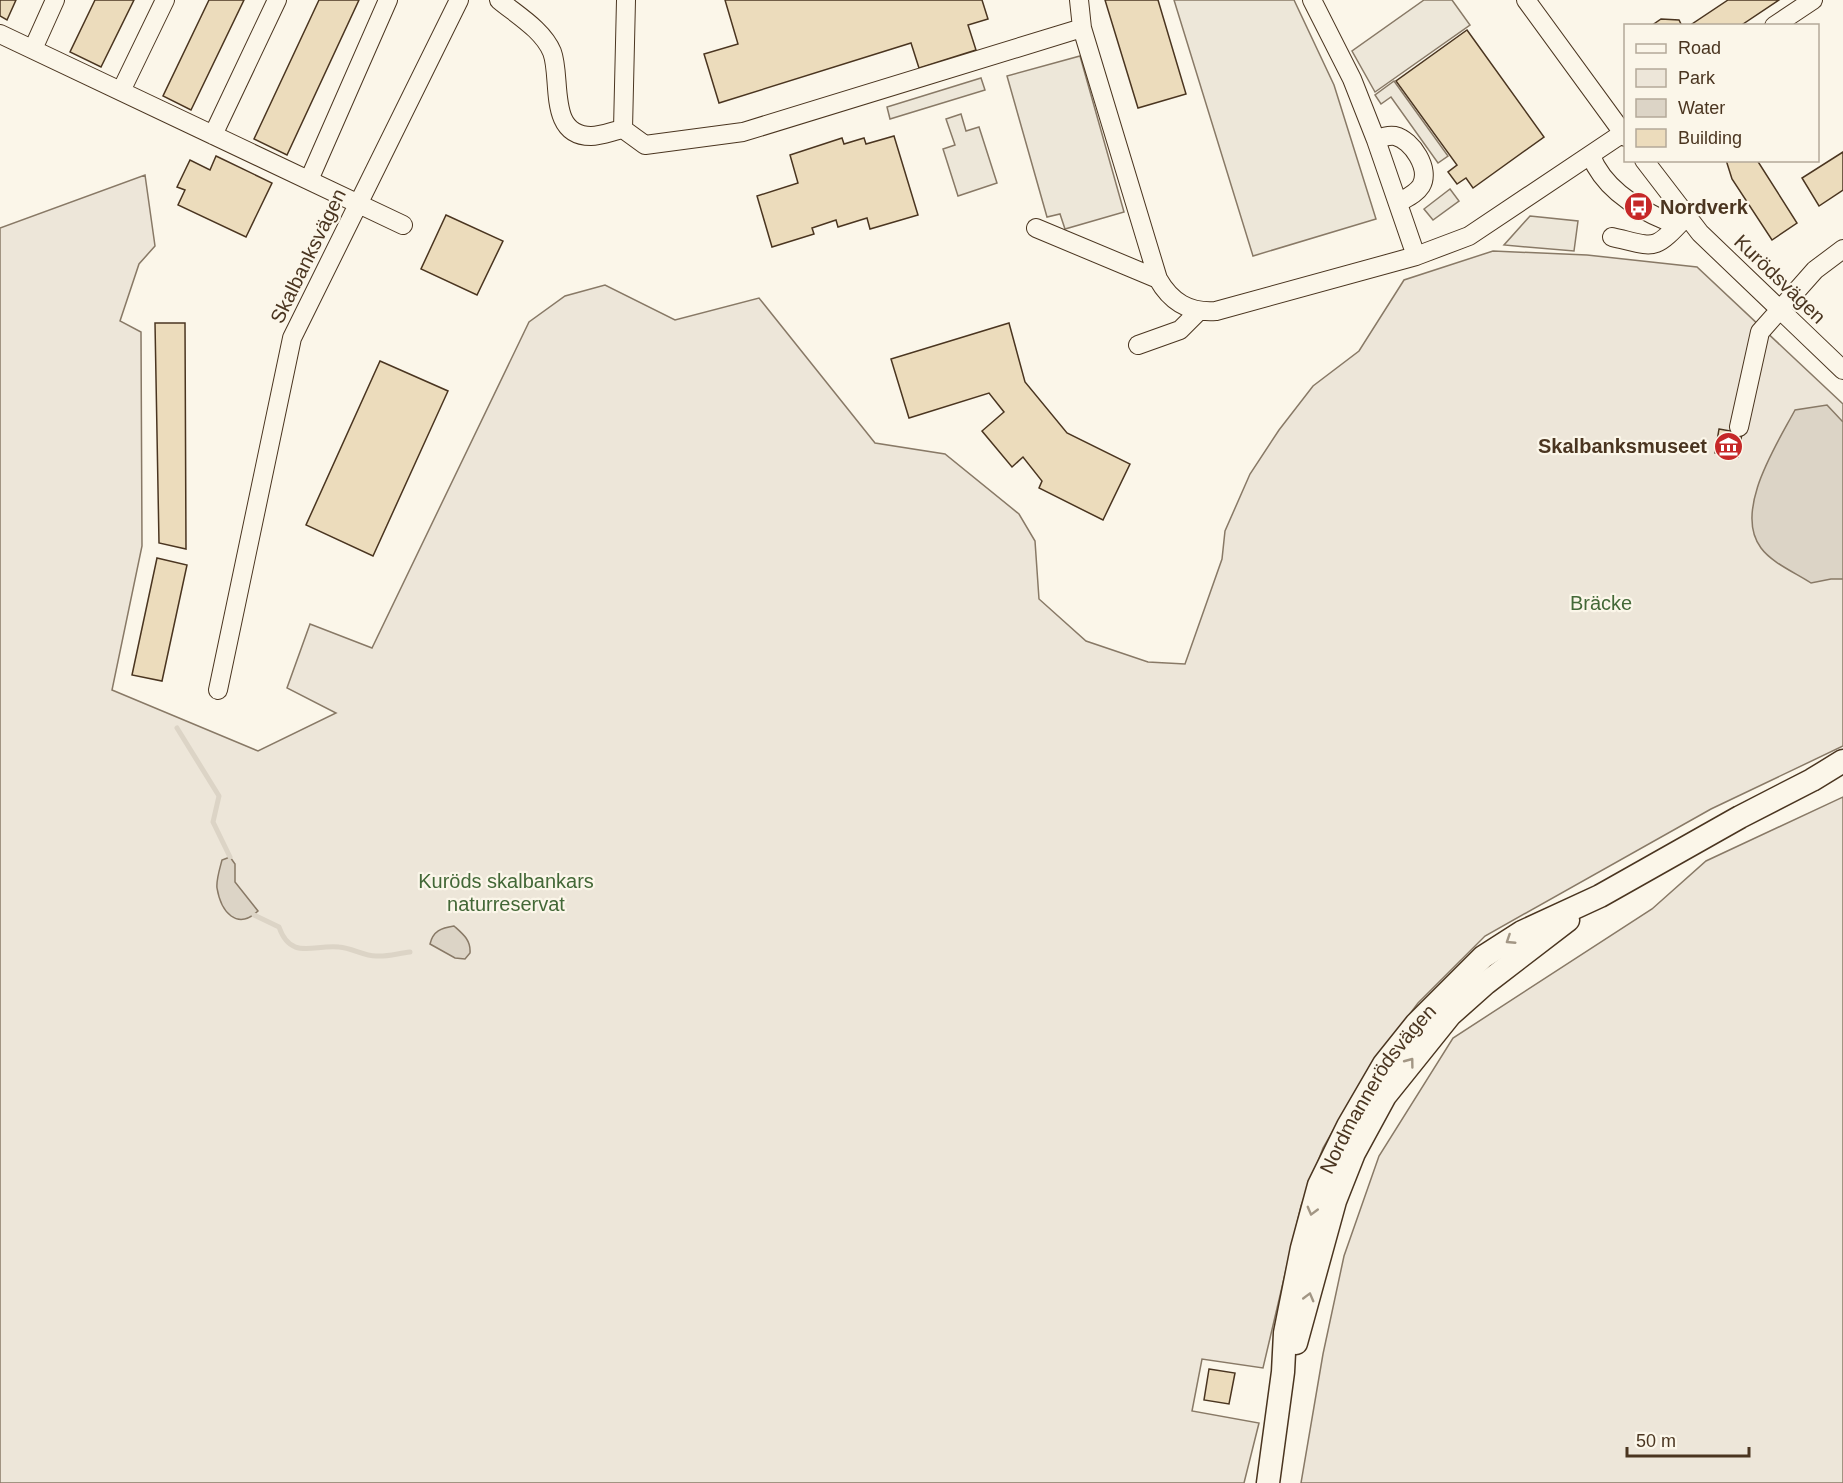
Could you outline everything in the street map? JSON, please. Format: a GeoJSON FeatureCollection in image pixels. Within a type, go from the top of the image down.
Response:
{"type":"FeatureCollection","features":[{"type":"Feature","properties":{"kind":"main road","name":"Nordmannerödsvägen"},"geometry":{"type":"LineString","coordinates":[[1268,1483],[1283,1372],[1298,1338],[1335,1201],[1354,1153],[1385,1096],[1450,1015],[1486,983],[1599,896],[1843,761]]}},
{"type":"Feature","properties":{"kind":"main road","name":"Nordmannerödsvägen"},"geometry":{"type":"LineString","coordinates":[[1812,780],[1843,769]]}},
{"type":"Feature","properties":{"kind":"street"},"geometry":{"type":"LineString","coordinates":[[33,50],[55,0]]}},
{"type":"Feature","properties":{"kind":"street"},"geometry":{"type":"LineString","coordinates":[[121,91],[165,0]]}},
{"type":"Feature","properties":{"kind":"street"},"geometry":{"type":"LineString","coordinates":[[213,135],[277,0]]}},
{"type":"Feature","properties":{"kind":"street"},"geometry":{"type":"LineString","coordinates":[[309,180],[388,0]]}},
{"type":"Feature","properties":{"kind":"street","name":"Skalbanksvägen"},"geometry":{"type":"LineString","coordinates":[[218,690],[292,338],[459,0]]}},
{"type":"Feature","properties":{"kind":"street"},"geometry":{"type":"LineString","coordinates":[[499,0],[547,43],[555,65],[557,100],[569,128],[579,134],[592,136],[623,129],[645,145],[743,132],[1082,28]]}},
{"type":"Feature","properties":{"kind":"street"},"geometry":{"type":"LineString","coordinates":[[623,129],[622,81],[626,0]]}},
{"type":"Feature","properties":{"kind":"street"},"geometry":{"type":"LineString","coordinates":[[1079,0],[1082,28],[1158,279],[1167,294],[1198,312],[1216,311],[1416,256],[1469,236],[1624,135]]}},
{"type":"Feature","properties":{"kind":"street"},"geometry":{"type":"LineString","coordinates":[[1312,0],[1352,79],[1376,140],[1416,256]]}},
{"type":"Feature","properties":{"kind":"street"},"geometry":{"type":"LineString","coordinates":[[1526,0],[1624,133]]}},
{"type":"Feature","properties":{"kind":"street"},"geometry":{"type":"LineString","coordinates":[[1777,24],[1813,0]]}},
{"type":"Feature","properties":{"kind":"street"},"geometry":{"type":"LineString","coordinates":[[0,34],[403,225]]}},
{"type":"Feature","properties":{"kind":"street"},"geometry":{"type":"LineString","coordinates":[[1376,140],[1392,135],[1403,140],[1409,144],[1423,169],[1424,178],[1421,185],[1398,203]]}},
{"type":"Feature","properties":{"kind":"street"},"geometry":{"type":"LineString","coordinates":[[1591,156],[1604,181],[1639,207],[1669,222],[1687,217]]}},
{"type":"Feature","properties":{"kind":"street","name":"Kurödsvägen"},"geometry":{"type":"LineString","coordinates":[[1646,162],[1687,217],[1778,310],[1843,370]]}},
{"type":"Feature","properties":{"kind":"street"},"geometry":{"type":"LineString","coordinates":[[1612,237],[1651,246],[1662,242],[1687,217]]}},
{"type":"Feature","properties":{"kind":"street"},"geometry":{"type":"LineString","coordinates":[[1036,228],[1158,279]]}},
{"type":"Feature","properties":{"kind":"street"},"geometry":{"type":"LineString","coordinates":[[1739,427],[1760,332],[1815,270],[1843,249]]}},
{"type":"Feature","properties":{"kind":"street"},"geometry":{"type":"LineString","coordinates":[[1138,345],[1180,330],[1198,312]]}},
{"type":"Feature","properties":{"kind":"green space"},"geometry":{"type":"Polygon","coordinates":[[[145,175],[155,246],[139,264],[120,321],[141,332],[142,546],[112,690],[258,751],[336,713],[287,688],[310,624],[372,648],[529,322],[565,296],[605,285],[675,320],[759,298],[875,443],[945,454],[1019,514],[1035,541],[1039,599],[1086,641],[1148,662],[1185,664],[1222,559],[1225,531],[1250,474],[1279,430],[1313,386],[1359,351],[1404,280],[1493,251],[1587,255],[1697,267],[1843,404],[1843,746],[1711,809],[1485,936],[1418,1003],[1369,1068],[1323,1148],[1301,1206],[1263,1368],[1202,1359],[1192,1411],[1259,1423],[1244,1483],[0,1483],[0,228],[145,175]]]}},
{"type":"Feature","properties":{"kind":"green space"},"geometry":{"type":"Polygon","coordinates":[[[1843,797],[1843,1483],[1301,1483],[1323,1354],[1344,1256],[1379,1156],[1453,1038],[1652,909],[1706,861],[1843,797]]]}},
{"type":"Feature","properties":{"kind":"shaded area"},"geometry":{"type":"Polygon","coordinates":[[[1174,0],[1294,0],[1334,85],[1376,219],[1253,256],[1174,0]]]}},
{"type":"Feature","properties":{"kind":"shaded area"},"geometry":{"type":"Polygon","coordinates":[[[1424,0],[1452,0],[1470,25],[1375,92],[1352,51],[1424,0]]]}},
{"type":"Feature","properties":{"kind":"shaded area"},"geometry":{"type":"Polygon","coordinates":[[[1080,56],[1124,212],[1065,229],[1060,214],[1047,217],[1007,76],[1080,56]]]}},
{"type":"Feature","properties":{"kind":"shaded area"},"geometry":{"type":"Polygon","coordinates":[[[981,78],[985,90],[890,119],[887,107],[981,78]]]}},
{"type":"Feature","properties":{"kind":"shaded area"},"geometry":{"type":"Polygon","coordinates":[[[1394,81],[1448,156],[1438,163],[1391,97],[1381,104],[1375,95],[1394,81]]]}},
{"type":"Feature","properties":{"kind":"shaded area"},"geometry":{"type":"Polygon","coordinates":[[[961,114],[966,131],[979,127],[997,183],[958,196],[943,149],[955,145],[946,119],[961,114]]]}},
{"type":"Feature","properties":{"kind":"shaded area"},"geometry":{"type":"Polygon","coordinates":[[[1450,189],[1459,201],[1433,220],[1424,209],[1450,189]]]}},
{"type":"Feature","properties":{"kind":"shaded area"},"geometry":{"type":"Polygon","coordinates":[[[1530,216],[1578,221],[1574,251],[1504,245],[1530,216]]]}},
{"type":"Feature","properties":{"kind":"water"},"geometry":{"type":"Polygon","coordinates":[[[1827,405],[1843,422],[1843,579],[1811,583],[1778,563],[1761,548],[1754,533],[1752,516],[1761,478],[1795,410],[1827,405]]]}},
{"type":"Feature","properties":{"kind":"water"},"geometry":{"type":"Polygon","coordinates":[[[230,857],[235,864],[235,882],[258,911],[243,919],[237,919],[226,911],[217,888],[222,860],[230,857]]]}},
{"type":"Feature","properties":{"kind":"water"},"geometry":{"type":"Polygon","coordinates":[[[454,926],[469,944],[470,953],[465,959],[455,958],[430,944],[438,931],[454,926]]]}},
{"type":"Feature","properties":{"kind":"building"},"geometry":{"type":"Polygon","coordinates":[[[0,0],[16,0],[7,20],[0,16],[0,0]]]}},
{"type":"Feature","properties":{"kind":"building"},"geometry":{"type":"Polygon","coordinates":[[[95,0],[134,0],[101,67],[70,52],[95,0]]]}},
{"type":"Feature","properties":{"kind":"building"},"geometry":{"type":"Polygon","coordinates":[[[209,0],[244,0],[191,110],[163,96],[209,0]]]}},
{"type":"Feature","properties":{"kind":"building"},"geometry":{"type":"Polygon","coordinates":[[[319,0],[359,0],[287,155],[254,139],[319,0]]]}},
{"type":"Feature","properties":{"kind":"building"},"geometry":{"type":"Polygon","coordinates":[[[725,0],[982,0],[988,19],[968,25],[976,50],[919,68],[911,43],[719,103],[704,54],[738,44],[725,0]]]}},
{"type":"Feature","properties":{"kind":"building"},"geometry":{"type":"Polygon","coordinates":[[[1105,0],[1158,0],[1186,94],[1138,108],[1105,0]]]}},
{"type":"Feature","properties":{"kind":"building"},"geometry":{"type":"Polygon","coordinates":[[[1728,0],[1779,0],[1743,24],[1692,24],[1728,0]]]}},
{"type":"Feature","properties":{"kind":"building"},"geometry":{"type":"Polygon","coordinates":[[[1661,19],[1679,20],[1681,24],[1654,24],[1661,19]]]}},
{"type":"Feature","properties":{"kind":"building"},"geometry":{"type":"Polygon","coordinates":[[[1467,30],[1544,137],[1473,188],[1466,178],[1457,184],[1448,172],[1457,165],[1396,81],[1467,30]]]}},
{"type":"Feature","properties":{"kind":"building"},"geometry":{"type":"Polygon","coordinates":[[[894,136],[918,215],[870,229],[867,218],[838,227],[836,220],[812,228],[814,234],[772,247],[757,196],[798,183],[790,155],[842,138],[844,144],[864,138],[866,144],[894,136]]]}},
{"type":"Feature","properties":{"kind":"building"},"geometry":{"type":"Polygon","coordinates":[[[1843,152],[1843,190],[1819,206],[1802,178],[1843,152]]]}},
{"type":"Feature","properties":{"kind":"building"},"geometry":{"type":"Polygon","coordinates":[[[216,156],[272,183],[246,237],[178,205],[185,190],[177,187],[190,160],[210,170],[216,156]]]}},
{"type":"Feature","properties":{"kind":"building"},"geometry":{"type":"Polygon","coordinates":[[[1727,162],[1758,162],[1797,223],[1772,240],[1732,179],[1727,162]]]}},
{"type":"Feature","properties":{"kind":"building"},"geometry":{"type":"Polygon","coordinates":[[[446,215],[503,241],[477,295],[421,269],[446,215]]]}},
{"type":"Feature","properties":{"kind":"building"},"geometry":{"type":"Polygon","coordinates":[[[155,323],[185,323],[186,549],[159,543],[155,323]]]}},
{"type":"Feature","properties":{"kind":"building"},"geometry":{"type":"Polygon","coordinates":[[[1009,323],[1025,382],[1067,433],[1130,464],[1103,520],[1039,488],[1042,481],[1023,457],[1012,467],[982,431],[1004,412],[989,393],[909,418],[891,359],[1009,323]]]}},
{"type":"Feature","properties":{"kind":"building"},"geometry":{"type":"Polygon","coordinates":[[[380,361],[448,391],[373,556],[306,525],[380,361]]]}},
{"type":"Feature","properties":{"kind":"building","name":"Skalbanksmuseet"},"geometry":{"type":"Polygon","coordinates":[[[1719,429],[1742,433],[1738,457],[1715,453],[1719,429]]]}},
{"type":"Feature","properties":{"kind":"building"},"geometry":{"type":"Polygon","coordinates":[[[157,558],[187,565],[162,681],[132,675],[157,558]]]}},
{"type":"Feature","properties":{"kind":"building"},"geometry":{"type":"Polygon","coordinates":[[[1209,1369],[1235,1373],[1229,1404],[1204,1400],[1209,1369]]]}},
{"type":"Feature","properties":{"kind":"waterway"},"geometry":{"type":"LineString","coordinates":[[177,728],[219,796],[213,822],[230,857]]}},
{"type":"Feature","properties":{"kind":"waterway"},"geometry":{"type":"LineString","coordinates":[[254,915],[279,927],[290,944],[304,949],[339,947],[376,956],[410,952]]}},
{"type":"Feature","properties":{"kind":"place","name":"Nordverk"},"geometry":{"type":"Point","coordinates":[1639,207]}},
{"type":"Feature","properties":{"kind":"place","name":"Skalbanksmuseet"},"geometry":{"type":"Point","coordinates":[1728,446]}},
{"type":"Feature","properties":{"kind":"park label","name":"Bräcke"},"geometry":{"type":"Point","coordinates":[1601,603]}},
{"type":"Feature","properties":{"kind":"park label","name":"Kuröds skalbankars naturreservat"},"geometry":{"type":"Point","coordinates":[506,892]}}]}
